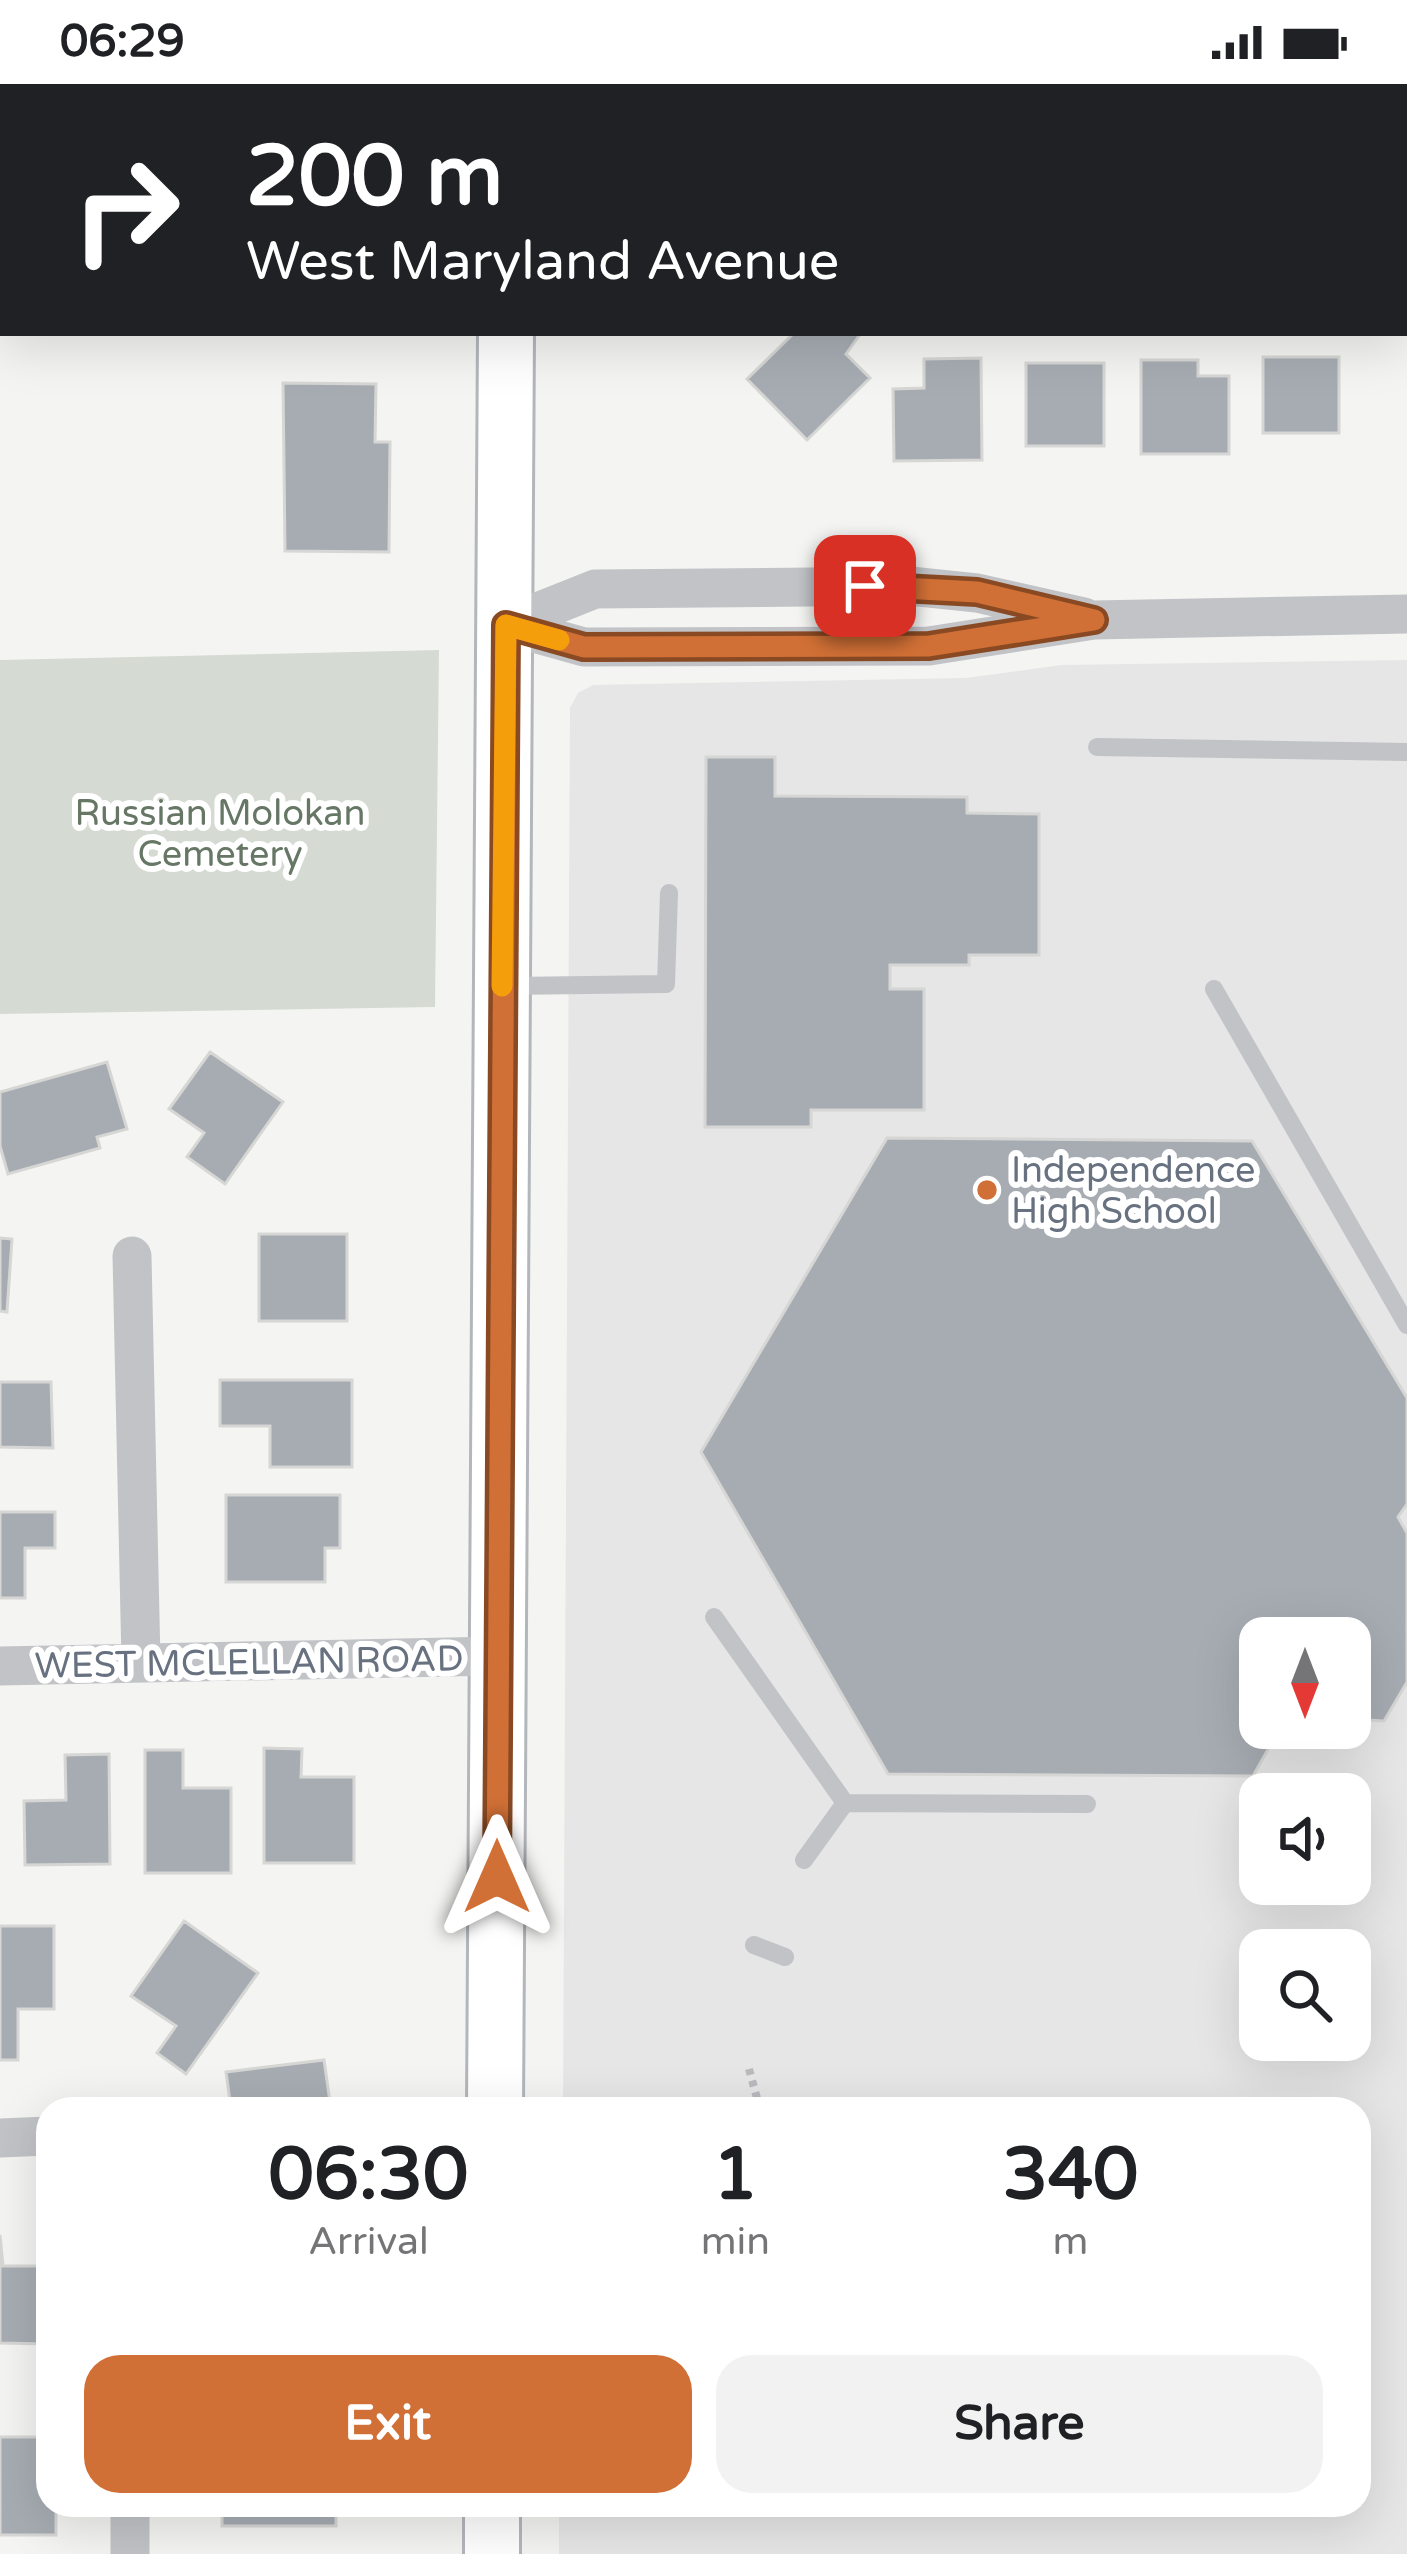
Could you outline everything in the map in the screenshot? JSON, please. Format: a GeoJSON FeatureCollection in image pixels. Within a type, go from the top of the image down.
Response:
{"type":"FeatureCollection","features":[{"type":"Feature","properties":{"kind":"main road"},"geometry":{"type":"LineString","coordinates":[[495,2097],[506,336]]}},
{"type":"Feature","properties":{"kind":"main road"},"geometry":{"type":"LineString","coordinates":[[492,2517],[492,2554]]}},
{"type":"Feature","properties":{"kind":"street"},"geometry":{"type":"LineString","coordinates":[[506,625],[596,589],[618,588],[910,586],[977,592],[1094,620]]}},
{"type":"Feature","properties":{"kind":"street"},"geometry":{"type":"LineString","coordinates":[[506,625],[584,647],[906,646],[1015,636],[1094,620],[1407,614]]}},
{"type":"Feature","properties":{"kind":"street"},"geometry":{"type":"LineString","coordinates":[[132,1256],[142,1662]]}},
{"type":"Feature","properties":{"kind":"street","name":"WEST MCLELLAN ROAD"},"geometry":{"type":"LineString","coordinates":[[0,1666],[497,1656]]}},
{"type":"Feature","properties":{"kind":"street"},"geometry":{"type":"LineString","coordinates":[[0,2138],[36,2136]]}},
{"type":"Feature","properties":{"kind":"street"},"geometry":{"type":"LineString","coordinates":[[130,2517],[130,2554]]}},
{"type":"Feature","properties":{"kind":"lane"},"geometry":{"type":"LineString","coordinates":[[1097,747],[1407,752]]}},
{"type":"Feature","properties":{"kind":"lane"},"geometry":{"type":"LineString","coordinates":[[502,986],[666,984],[669,892]]}},
{"type":"Feature","properties":{"kind":"lane"},"geometry":{"type":"LineString","coordinates":[[1214,989],[1407,1325]]}},
{"type":"Feature","properties":{"kind":"lane"},"geometry":{"type":"LineString","coordinates":[[714,1617],[845,1803]]}},
{"type":"Feature","properties":{"kind":"lane"},"geometry":{"type":"LineString","coordinates":[[845,1803],[1087,1804]]}},
{"type":"Feature","properties":{"kind":"lane"},"geometry":{"type":"LineString","coordinates":[[804,1861],[845,1803]]}},
{"type":"Feature","properties":{"kind":"lane"},"geometry":{"type":"LineString","coordinates":[[754,1945],[785,1957]]}},
{"type":"Feature","properties":{"kind":"path"},"geometry":{"type":"LineString","coordinates":[[749,2068],[757,2097]]}},
{"type":"Feature","properties":{"kind":"shaded area","name":"Independence High School"},"geometry":{"type":"Polygon","coordinates":[[[1407,660],[1407,2554],[559,2554],[559,2517],[1371,2517],[1371,2097],[563,2097],[570,708],[578,693],[593,685],[966,678],[1061,665],[1407,660]]]}},
{"type":"Feature","properties":{"kind":"green space","name":"Russian Molokan Cemetery"},"geometry":{"type":"Polygon","coordinates":[[[439,650],[435,1007],[0,1014],[0,660],[439,650]]]}},
{"type":"Feature","properties":{"kind":"building"},"geometry":{"type":"Polygon","coordinates":[[[791,336],[859,336],[846,354],[870,378],[807,440],[747,379],[791,336]]]}},
{"type":"Feature","properties":{"kind":"building"},"geometry":{"type":"Polygon","coordinates":[[[1263,357],[1339,357],[1339,433],[1263,433],[1263,357]]]}},
{"type":"Feature","properties":{"kind":"building"},"geometry":{"type":"Polygon","coordinates":[[[981,358],[982,460],[894,461],[893,389],[924,388],[924,359],[981,358]]]}},
{"type":"Feature","properties":{"kind":"building"},"geometry":{"type":"Polygon","coordinates":[[[1141,360],[1198,360],[1198,376],[1229,376],[1229,454],[1141,454],[1141,360]]]}},
{"type":"Feature","properties":{"kind":"building"},"geometry":{"type":"Polygon","coordinates":[[[1026,363],[1104,363],[1104,446],[1026,446],[1026,363]]]}},
{"type":"Feature","properties":{"kind":"building"},"geometry":{"type":"Polygon","coordinates":[[[283,383],[376,384],[375,442],[390,442],[389,552],[285,551],[283,383]]]}},
{"type":"Feature","properties":{"kind":"building"},"geometry":{"type":"Polygon","coordinates":[[[706,757],[775,757],[775,796],[967,797],[967,813],[1039,814],[1039,955],[969,955],[969,965],[890,965],[890,989],[924,989],[924,1110],[811,1110],[811,1127],[705,1127],[706,757]]]}},
{"type":"Feature","properties":{"kind":"building"},"geometry":{"type":"Polygon","coordinates":[[[210,1052],[283,1102],[225,1184],[187,1157],[204,1133],[169,1109],[210,1052]]]}},
{"type":"Feature","properties":{"kind":"building"},"geometry":{"type":"Polygon","coordinates":[[[107,1062],[127,1129],[97,1137],[100,1148],[8,1174],[0,1146],[0,1092],[107,1062]]]}},
{"type":"Feature","properties":{"kind":"building"},"geometry":{"type":"Polygon","coordinates":[[[887,1138],[1252,1141],[1407,1398],[1407,1504],[1398,1517],[1407,1533],[1407,1682],[1384,1721],[1371,1720],[1371,1617],[1239,1617],[1239,1749],[1268,1749],[1255,1773],[888,1774],[701,1452],[887,1138]]]}},
{"type":"Feature","properties":{"kind":"building"},"geometry":{"type":"Polygon","coordinates":[[[259,1234],[347,1234],[347,1321],[259,1321],[259,1234]]]}},
{"type":"Feature","properties":{"kind":"building"},"geometry":{"type":"Polygon","coordinates":[[[0,1238],[12,1239],[7,1312],[0,1311],[0,1238]]]}},
{"type":"Feature","properties":{"kind":"building"},"geometry":{"type":"Polygon","coordinates":[[[220,1380],[352,1380],[352,1467],[270,1467],[270,1426],[220,1426],[220,1380]]]}},
{"type":"Feature","properties":{"kind":"building"},"geometry":{"type":"Polygon","coordinates":[[[0,1382],[51,1382],[53,1448],[0,1447],[0,1382]]]}},
{"type":"Feature","properties":{"kind":"building"},"geometry":{"type":"Polygon","coordinates":[[[226,1495],[340,1495],[340,1548],[325,1548],[325,1582],[226,1582],[226,1495]]]}},
{"type":"Feature","properties":{"kind":"building"},"geometry":{"type":"Polygon","coordinates":[[[0,1512],[55,1512],[55,1548],[25,1548],[25,1598],[0,1598],[0,1512]]]}},
{"type":"Feature","properties":{"kind":"building"},"geometry":{"type":"Polygon","coordinates":[[[264,1748],[302,1749],[301,1777],[354,1777],[354,1863],[264,1863],[264,1748]]]}},
{"type":"Feature","properties":{"kind":"building"},"geometry":{"type":"Polygon","coordinates":[[[145,1750],[183,1750],[183,1788],[231,1788],[231,1873],[145,1873],[145,1750]]]}},
{"type":"Feature","properties":{"kind":"building"},"geometry":{"type":"Polygon","coordinates":[[[109,1754],[110,1864],[25,1865],[24,1801],[66,1800],[65,1755],[109,1754]]]}},
{"type":"Feature","properties":{"kind":"building"},"geometry":{"type":"Polygon","coordinates":[[[184,1921],[258,1973],[186,2074],[157,2053],[176,2026],[131,1996],[184,1921]]]}},
{"type":"Feature","properties":{"kind":"building"},"geometry":{"type":"Polygon","coordinates":[[[0,1926],[54,1926],[54,2009],[18,2009],[18,2060],[0,2060],[0,1926]]]}},
{"type":"Feature","properties":{"kind":"building"},"geometry":{"type":"Polygon","coordinates":[[[324,2060],[329,2097],[229,2097],[226,2072],[324,2060]]]}},
{"type":"Feature","properties":{"kind":"building"},"geometry":{"type":"Polygon","coordinates":[[[0,2235],[3,2266],[36,2266],[36,2344],[0,2343],[0,2235]]]}},
{"type":"Feature","properties":{"kind":"building"},"geometry":{"type":"Polygon","coordinates":[[[0,2437],[36,2437],[36,2517],[56,2517],[56,2535],[0,2535],[0,2437]]]}},
{"type":"Feature","properties":{"kind":"building"},"geometry":{"type":"Polygon","coordinates":[[[222,2517],[336,2517],[336,2526],[222,2526],[222,2517]]]}},
{"type":"Feature","properties":{"kind":"slow traffic"},"geometry":{"type":"LineString","coordinates":[[502,986],[506,625],[559,640]]}},
{"type":"Feature","properties":{"kind":"place","name":"Independence High School"},"geometry":{"type":"Point","coordinates":[987,1190]}},
{"type":"Feature","properties":{"kind":"route"},"geometry":{"type":"LineString","coordinates":[[497,1877],[506,625],[584,647],[929,646],[1094,620],[977,592],[865,586]]}}]}
